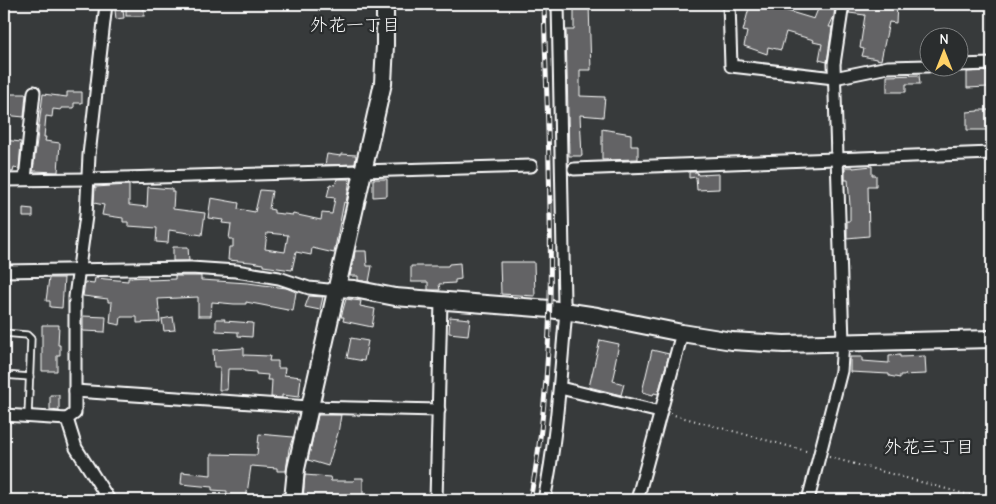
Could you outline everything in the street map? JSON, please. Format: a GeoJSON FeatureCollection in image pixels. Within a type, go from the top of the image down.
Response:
{"type":"FeatureCollection","features":[{"type":"Feature","properties":{"kind":"street"},"geometry":{"type":"LineString","coordinates":[[4,415],[67,419],[75,413],[75,297],[86,216],[89,155],[106,4]]}},
{"type":"Feature","properties":{"kind":"street"},"geometry":{"type":"LineString","coordinates":[[293,500],[296,468],[364,171],[382,83],[385,45],[385,4]]}},
{"type":"Feature","properties":{"kind":"street"},"geometry":{"type":"LineString","coordinates":[[544,500],[552,459],[566,311],[564,302],[558,4]]}},
{"type":"Feature","properties":{"kind":"street"},"geometry":{"type":"LineString","coordinates":[[729,4],[731,66],[834,78],[888,67],[918,66]]}},
{"type":"Feature","properties":{"kind":"street"},"geometry":{"type":"LineString","coordinates":[[808,500],[841,371],[843,342],[834,78],[834,64],[842,4]]}},
{"type":"Feature","properties":{"kind":"street"},"geometry":{"type":"LineString","coordinates":[[968,65],[992,64]]}},
{"type":"Feature","properties":{"kind":"street"},"geometry":{"type":"LineString","coordinates":[[25,179],[34,92]]}},
{"type":"Feature","properties":{"kind":"street"},"geometry":{"type":"LineString","coordinates":[[574,169],[992,153]]}},
{"type":"Feature","properties":{"kind":"street"},"geometry":{"type":"LineString","coordinates":[[4,180],[531,166]]}},
{"type":"Feature","properties":{"kind":"street"},"geometry":{"type":"LineString","coordinates":[[4,271],[191,268],[236,271],[279,278],[309,288],[328,290],[336,288],[354,289],[395,297],[566,311],[682,334],[732,341],[784,344],[992,339]]}},
{"type":"Feature","properties":{"kind":"street"},"geometry":{"type":"LineString","coordinates":[[436,500],[441,301]]}},
{"type":"Feature","properties":{"kind":"street"},"geometry":{"type":"LineString","coordinates":[[637,500],[682,334]]}},
{"type":"Feature","properties":{"kind":"street"},"geometry":{"type":"LineString","coordinates":[[560,388],[568,388],[660,412]]}},
{"type":"Feature","properties":{"kind":"street"},"geometry":{"type":"LineString","coordinates":[[75,391],[310,407],[439,410]]}},
{"type":"Feature","properties":{"kind":"street"},"geometry":{"type":"LineString","coordinates":[[67,419],[76,448],[109,500]]}},
{"type":"Feature","properties":{"kind":"lane"},"geometry":{"type":"LineString","coordinates":[[4,333],[27,335],[32,338],[28,416]]}},
{"type":"Feature","properties":{"kind":"lane"},"geometry":{"type":"LineString","coordinates":[[4,375],[30,377]]}},
{"type":"Feature","properties":{"kind":"building"},"geometry":{"type":"Polygon","coordinates":[[[126,4],[144,4],[144,16],[126,16],[126,4]]]}},
{"type":"Feature","properties":{"kind":"building"},"geometry":{"type":"Polygon","coordinates":[[[750,4],[764,4],[814,19],[820,4],[835,4],[834,16],[829,27],[832,27],[827,62],[819,60],[822,44],[786,32],[781,50],[768,47],[767,54],[744,46],[747,32],[743,31],[750,4]]]}},
{"type":"Feature","properties":{"kind":"building"},"geometry":{"type":"Polygon","coordinates":[[[850,4],[897,4],[896,23],[889,22],[881,60],[862,56],[864,49],[860,48],[865,15],[849,13],[850,4]]]}},
{"type":"Feature","properties":{"kind":"building"},"geometry":{"type":"Polygon","coordinates":[[[589,5],[591,70],[580,70],[580,96],[605,97],[603,117],[580,115],[582,156],[569,156],[566,30],[574,30],[574,6],[589,5]]]}},
{"type":"Feature","properties":{"kind":"building"},"geometry":{"type":"Polygon","coordinates":[[[115,10],[123,10],[124,18],[116,19],[115,10]]]}},
{"type":"Feature","properties":{"kind":"building"},"geometry":{"type":"Polygon","coordinates":[[[992,71],[992,85],[988,85],[988,87],[967,88],[968,72],[992,71]]]}},
{"type":"Feature","properties":{"kind":"building"},"geometry":{"type":"Polygon","coordinates":[[[918,75],[920,84],[906,84],[906,92],[887,92],[887,76],[918,75]]]}},
{"type":"Feature","properties":{"kind":"building"},"geometry":{"type":"Polygon","coordinates":[[[67,92],[82,92],[82,103],[74,103],[74,108],[53,109],[52,117],[46,116],[45,141],[60,143],[58,172],[33,171],[43,94],[67,97],[67,92]]]}},
{"type":"Feature","properties":{"kind":"building"},"geometry":{"type":"Polygon","coordinates":[[[4,94],[26,94],[24,117],[4,115],[4,94]]]}},
{"type":"Feature","properties":{"kind":"building"},"geometry":{"type":"Polygon","coordinates":[[[978,110],[992,111],[992,126],[990,126],[990,130],[967,130],[967,112],[978,110]]]}},
{"type":"Feature","properties":{"kind":"building"},"geometry":{"type":"Polygon","coordinates":[[[602,129],[631,134],[631,146],[638,146],[638,159],[602,160],[602,129]]]}},
{"type":"Feature","properties":{"kind":"building"},"geometry":{"type":"Polygon","coordinates":[[[4,140],[21,142],[19,169],[14,168],[13,172],[4,171],[4,140]]]}},
{"type":"Feature","properties":{"kind":"building"},"geometry":{"type":"Polygon","coordinates":[[[327,154],[341,156],[341,154],[356,155],[355,164],[325,165],[327,154]]]}},
{"type":"Feature","properties":{"kind":"building"},"geometry":{"type":"Polygon","coordinates":[[[872,166],[872,175],[876,175],[876,186],[868,186],[869,236],[847,238],[847,221],[850,221],[850,205],[848,180],[845,180],[845,167],[872,166]]]}},
{"type":"Feature","properties":{"kind":"building"},"geometry":{"type":"Polygon","coordinates":[[[689,172],[697,172],[698,175],[719,174],[719,189],[697,190],[696,177],[689,178],[689,172]]]}},
{"type":"Feature","properties":{"kind":"building"},"geometry":{"type":"Polygon","coordinates":[[[337,179],[350,179],[334,253],[312,248],[311,255],[296,252],[292,270],[263,266],[263,264],[251,262],[228,260],[229,247],[233,247],[233,239],[229,239],[231,224],[222,223],[223,220],[208,218],[211,198],[239,203],[238,209],[255,212],[260,190],[272,191],[269,209],[274,210],[274,213],[293,214],[321,220],[322,213],[332,214],[335,198],[327,197],[330,184],[335,185],[337,179]],[[267,233],[265,249],[285,252],[288,235],[267,233]]]}},
{"type":"Feature","properties":{"kind":"building"},"geometry":{"type":"Polygon","coordinates":[[[373,179],[387,179],[387,196],[373,197],[373,179]]]}},
{"type":"Feature","properties":{"kind":"building"},"geometry":{"type":"Polygon","coordinates":[[[129,185],[129,205],[147,207],[148,187],[172,189],[172,192],[174,192],[173,209],[205,213],[202,235],[169,230],[168,243],[156,242],[157,228],[128,226],[128,222],[123,222],[123,218],[102,215],[104,205],[94,203],[95,187],[129,185]]]}},
{"type":"Feature","properties":{"kind":"building"},"geometry":{"type":"Polygon","coordinates":[[[23,208],[33,209],[33,217],[23,217],[23,208]]]}},
{"type":"Feature","properties":{"kind":"building"},"geometry":{"type":"Polygon","coordinates":[[[173,247],[188,247],[189,261],[173,261],[173,247]]]}},
{"type":"Feature","properties":{"kind":"building"},"geometry":{"type":"Polygon","coordinates":[[[355,251],[366,251],[367,266],[372,266],[369,282],[358,280],[358,276],[350,276],[355,251]]]}},
{"type":"Feature","properties":{"kind":"building"},"geometry":{"type":"Polygon","coordinates":[[[500,262],[534,262],[535,296],[501,294],[500,262]]]}},
{"type":"Feature","properties":{"kind":"building"},"geometry":{"type":"Polygon","coordinates":[[[460,263],[461,279],[455,280],[455,283],[439,284],[440,290],[428,290],[428,282],[411,282],[411,266],[448,266],[449,264],[460,263]]]}},
{"type":"Feature","properties":{"kind":"building"},"geometry":{"type":"Polygon","coordinates":[[[175,276],[201,276],[201,280],[286,288],[296,292],[293,311],[246,302],[246,304],[234,304],[212,302],[211,316],[198,316],[198,297],[158,299],[160,322],[137,323],[137,317],[121,317],[120,325],[110,323],[112,302],[108,302],[108,299],[83,296],[85,282],[94,283],[95,278],[128,281],[128,278],[148,277],[148,280],[175,279],[175,276]]]}},
{"type":"Feature","properties":{"kind":"building"},"geometry":{"type":"Polygon","coordinates":[[[49,278],[64,278],[62,308],[50,307],[50,301],[46,301],[49,278]]]}},
{"type":"Feature","properties":{"kind":"building"},"geometry":{"type":"Polygon","coordinates":[[[309,296],[323,297],[320,310],[305,307],[309,296]]]}},
{"type":"Feature","properties":{"kind":"building"},"geometry":{"type":"Polygon","coordinates":[[[346,299],[361,301],[360,306],[375,309],[372,327],[343,321],[344,317],[341,317],[346,299]]]}},
{"type":"Feature","properties":{"kind":"building"},"geometry":{"type":"Polygon","coordinates":[[[83,316],[106,317],[105,332],[83,331],[83,316]]]}},
{"type":"Feature","properties":{"kind":"building"},"geometry":{"type":"Polygon","coordinates":[[[173,317],[175,330],[164,331],[162,319],[173,317]]]}},
{"type":"Feature","properties":{"kind":"building"},"geometry":{"type":"Polygon","coordinates":[[[450,317],[470,319],[468,335],[449,333],[450,317]]]}},
{"type":"Feature","properties":{"kind":"building"},"geometry":{"type":"Polygon","coordinates":[[[216,319],[253,323],[252,337],[238,336],[238,332],[216,331],[216,319]]]}},
{"type":"Feature","properties":{"kind":"building"},"geometry":{"type":"Polygon","coordinates":[[[42,325],[59,325],[58,345],[60,345],[60,355],[57,355],[57,371],[42,371],[42,325]]]}},
{"type":"Feature","properties":{"kind":"building"},"geometry":{"type":"Polygon","coordinates":[[[351,338],[368,341],[364,361],[347,358],[351,338]]]}},
{"type":"Feature","properties":{"kind":"building"},"geometry":{"type":"Polygon","coordinates":[[[600,340],[619,344],[613,381],[624,384],[621,395],[589,387],[600,340]]]}},
{"type":"Feature","properties":{"kind":"building"},"geometry":{"type":"Polygon","coordinates":[[[244,348],[244,355],[270,356],[269,361],[278,361],[278,368],[285,368],[284,375],[301,377],[299,397],[282,395],[282,398],[271,397],[272,380],[267,380],[268,375],[244,371],[244,369],[228,369],[227,390],[219,390],[220,367],[214,367],[213,350],[244,348]]]}},
{"type":"Feature","properties":{"kind":"building"},"geometry":{"type":"Polygon","coordinates":[[[652,350],[669,354],[658,394],[654,393],[653,395],[642,392],[652,350]]]}},
{"type":"Feature","properties":{"kind":"building"},"geometry":{"type":"Polygon","coordinates":[[[900,355],[900,357],[925,356],[926,374],[900,375],[900,378],[889,376],[889,374],[850,372],[850,357],[862,357],[862,361],[889,363],[889,356],[900,355]]]}},
{"type":"Feature","properties":{"kind":"building"},"geometry":{"type":"Polygon","coordinates":[[[50,395],[59,395],[59,411],[50,410],[50,395]]]}},
{"type":"Feature","properties":{"kind":"building"},"geometry":{"type":"Polygon","coordinates":[[[318,415],[341,415],[338,433],[328,466],[308,460],[318,415]]]}},
{"type":"Feature","properties":{"kind":"building"},"geometry":{"type":"Polygon","coordinates":[[[259,434],[293,437],[286,471],[277,471],[277,468],[251,466],[246,500],[226,500],[227,491],[212,490],[212,487],[181,484],[182,472],[211,475],[211,454],[257,455],[259,434]]]}},
{"type":"Feature","properties":{"kind":"building"},"geometry":{"type":"Polygon","coordinates":[[[305,475],[330,477],[331,481],[354,481],[355,478],[363,478],[363,497],[333,495],[333,500],[303,500],[305,475]]]}},
{"type":"Feature","properties":{"kind":"railway"},"geometry":{"type":"LineString","coordinates":[[530,500],[540,439],[550,315],[550,190],[544,4]]}},
{"type":"Feature","properties":{"kind":"district","name":"外花一丁目"},"geometry":{"type":"Point","coordinates":[355,25]}},
{"type":"Feature","properties":{"kind":"district","name":"外花三丁目"},"geometry":{"type":"Point","coordinates":[929,447]}}]}
